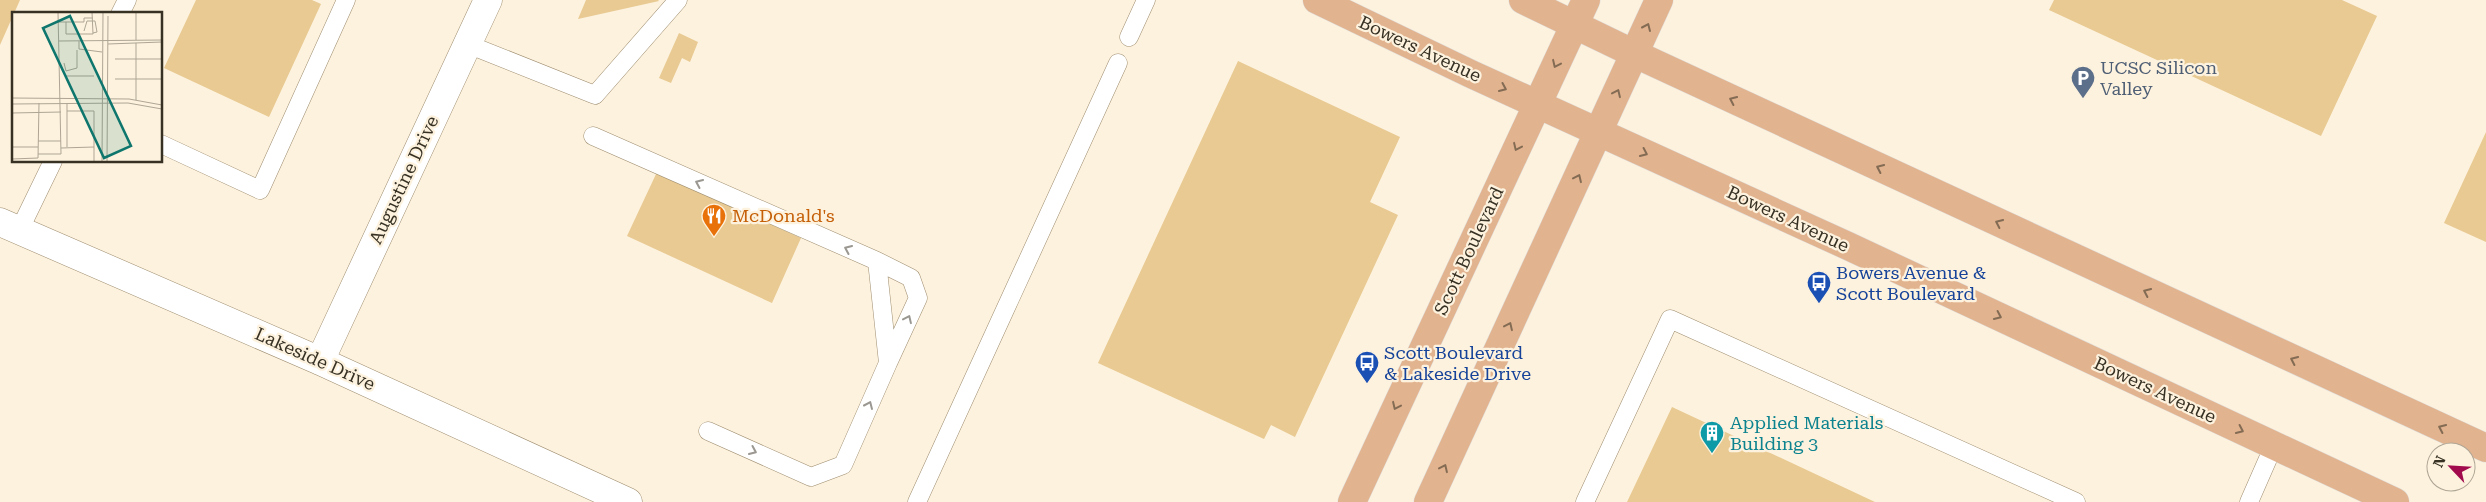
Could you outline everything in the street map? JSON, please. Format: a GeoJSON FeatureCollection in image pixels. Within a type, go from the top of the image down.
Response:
{"type":"FeatureCollection","features":[{"type":"Feature","properties":{"kind":"main road","name":"Bowers Avenue"},"geometry":{"type":"LineString","coordinates":[[1317,0],[1464,71],[1538,103],[2395,502]]}},
{"type":"Feature","properties":{"kind":"main road"},"geometry":{"type":"LineString","coordinates":[[1523,0],[1580,12],[1635,54],[2486,448]]}},
{"type":"Feature","properties":{"kind":"main road"},"geometry":{"type":"LineString","coordinates":[[1428,502],[1660,0]]}},
{"type":"Feature","properties":{"kind":"main road","name":"Scott Boulevard"},"geometry":{"type":"LineString","coordinates":[[1352,502],[1580,12]]}},
{"type":"Feature","properties":{"kind":"street","name":"Augustine Drive"},"geometry":{"type":"LineString","coordinates":[[320,361],[488,0]]}},
{"type":"Feature","properties":{"kind":"street","name":"Lakeside Drive"},"geometry":{"type":"LineString","coordinates":[[10,226],[320,361],[628,502]]}},
{"type":"Feature","properties":{"kind":"lane"},"geometry":{"type":"LineString","coordinates":[[121,12],[127,0]]}},
{"type":"Feature","properties":{"kind":"lane"},"geometry":{"type":"LineString","coordinates":[[162,144],[260,190],[346,0]]}},
{"type":"Feature","properties":{"kind":"lane"},"geometry":{"type":"LineString","coordinates":[[467,44],[596,95],[678,0]]}},
{"type":"Feature","properties":{"kind":"lane"},"geometry":{"type":"LineString","coordinates":[[1129,37],[1146,0]]}},
{"type":"Feature","properties":{"kind":"lane"},"geometry":{"type":"LineString","coordinates":[[917,502],[1118,63]]}},
{"type":"Feature","properties":{"kind":"lane"},"geometry":{"type":"LineString","coordinates":[[593,136],[877,261],[911,278],[918,298],[843,465],[811,477],[708,431]]}},
{"type":"Feature","properties":{"kind":"lane"},"geometry":{"type":"LineString","coordinates":[[10,226],[52,162]]}},
{"type":"Feature","properties":{"kind":"lane"},"geometry":{"type":"LineString","coordinates":[[877,261],[888,363]]}},
{"type":"Feature","properties":{"kind":"lane"},"geometry":{"type":"LineString","coordinates":[[1585,502],[1670,319],[2076,502]]}},
{"type":"Feature","properties":{"kind":"lane"},"geometry":{"type":"LineString","coordinates":[[2249,502],[2274,445]]}},
{"type":"Feature","properties":{"kind":"building"},"geometry":{"type":"Polygon","coordinates":[[[0,0],[20,0],[15,12],[12,12],[12,18],[0,45],[0,0]]]}},
{"type":"Feature","properties":{"kind":"building"},"geometry":{"type":"Polygon","coordinates":[[[196,0],[312,0],[321,4],[269,117],[164,68],[196,0]]]}},
{"type":"Feature","properties":{"kind":"building"},"geometry":{"type":"Polygon","coordinates":[[[586,0],[658,0],[659,1],[578,19],[586,0]]]}},
{"type":"Feature","properties":{"kind":"building"},"geometry":{"type":"Polygon","coordinates":[[[2054,0],[2342,0],[2377,16],[2321,136],[2049,10],[2054,0]]]}},
{"type":"Feature","properties":{"kind":"building"},"geometry":{"type":"Polygon","coordinates":[[[679,33],[698,42],[690,62],[682,58],[671,83],[659,78],[679,33]]]}},
{"type":"Feature","properties":{"kind":"building"},"geometry":{"type":"Polygon","coordinates":[[[1238,61],[1400,137],[1370,202],[1398,215],[1295,437],[1271,425],[1264,439],[1098,363],[1238,61]]]}},
{"type":"Feature","properties":{"kind":"building"},"geometry":{"type":"Polygon","coordinates":[[[2486,132],[2486,242],[2444,223],[2486,132]]]}},
{"type":"Feature","properties":{"kind":"building","name":"McDonald's"},"geometry":{"type":"Polygon","coordinates":[[[657,172],[801,238],[772,303],[627,236],[657,172]]]}},
{"type":"Feature","properties":{"kind":"building","name":"Applied Materials Building 3"},"geometry":{"type":"Polygon","coordinates":[[[1672,407],[1875,502],[1627,502],[1672,407]]]}},
{"type":"Feature","properties":{"kind":"place","name":"UCSC Silicon Valley"},"geometry":{"type":"Point","coordinates":[2083,99]}},
{"type":"Feature","properties":{"kind":"place","name":"McDonald's"},"geometry":{"type":"Point","coordinates":[714,237]}},
{"type":"Feature","properties":{"kind":"place","name":"Bowers Avenue & Scott Boulevard"},"geometry":{"type":"Point","coordinates":[1819,304]}},
{"type":"Feature","properties":{"kind":"place","name":"Scott Boulevard & Lakeside Drive"},"geometry":{"type":"Point","coordinates":[1367,384]}},
{"type":"Feature","properties":{"kind":"place","name":"Applied Materials Building 3"},"geometry":{"type":"Point","coordinates":[1712,454]}}]}
